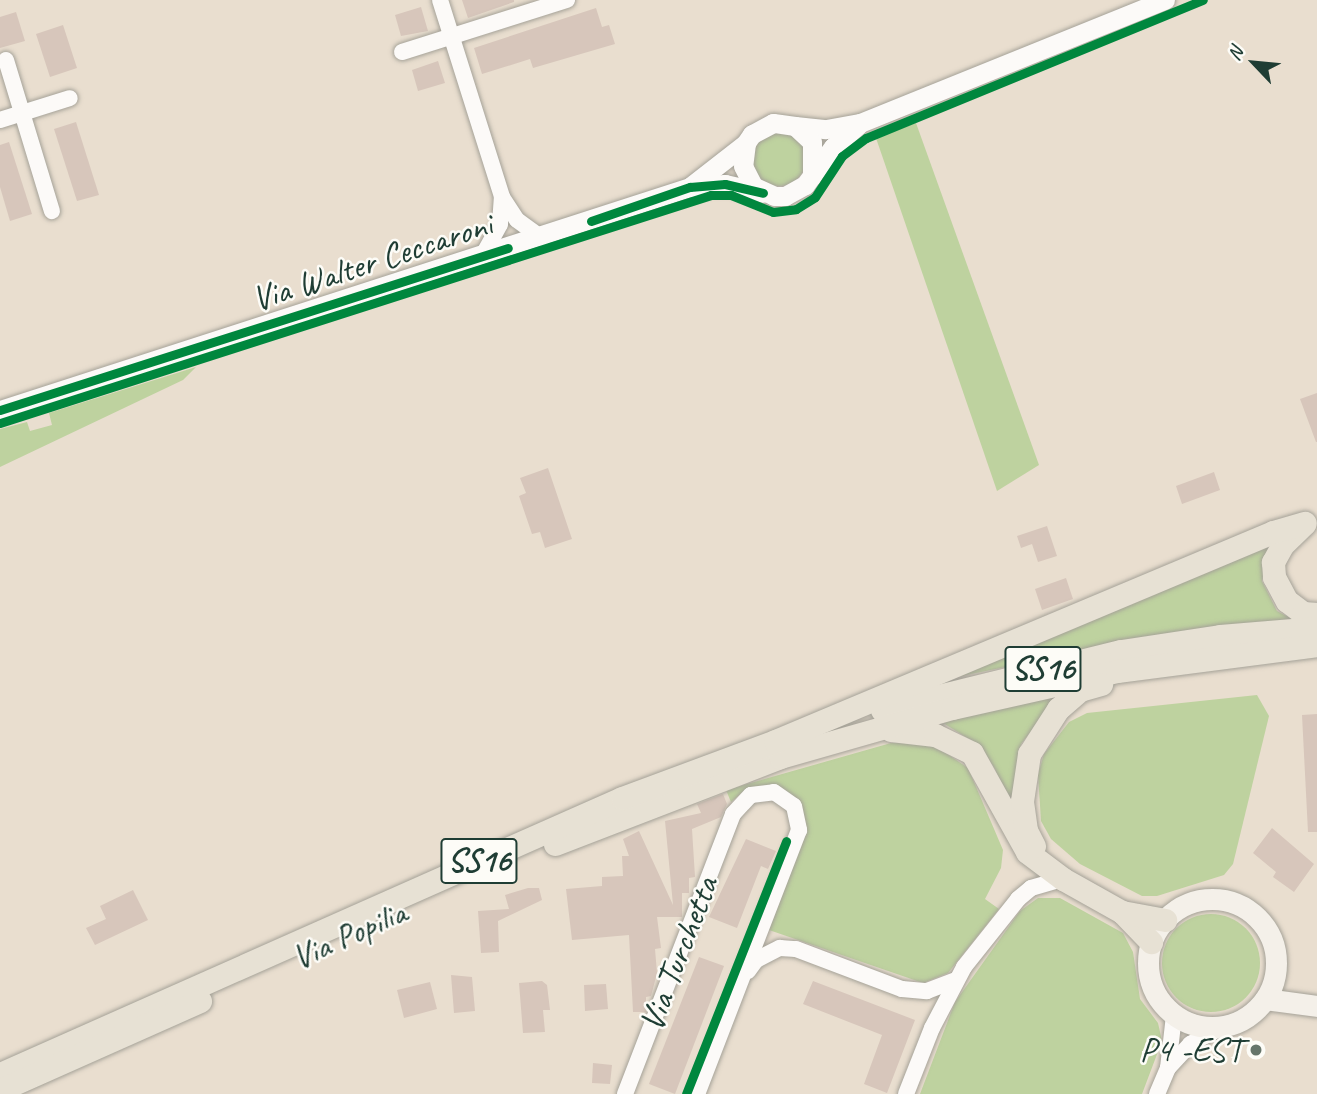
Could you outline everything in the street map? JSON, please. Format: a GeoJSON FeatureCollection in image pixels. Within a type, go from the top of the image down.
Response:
{"type":"FeatureCollection","features":[{"type":"Feature","properties":{"kind":"main road"},"geometry":{"type":"LineString","coordinates":[[1311,521],[1283,544],[1273,562],[1274,577],[1287,601],[1303,613],[1317,614]]}},
{"type":"Feature","properties":{"kind":"main road"},"geometry":{"type":"LineString","coordinates":[[777,749],[1273,532],[1311,521]]}},
{"type":"Feature","properties":{"kind":"main road","name":"SS16"},"geometry":{"type":"LineString","coordinates":[[777,749],[948,691],[1121,651],[1220,636],[1317,628]]}},
{"type":"Feature","properties":{"kind":"main road","name":"SS16"},"geometry":{"type":"LineString","coordinates":[[777,749],[866,731],[1117,671],[1217,655],[1317,645]]}},
{"type":"Feature","properties":{"kind":"main road"},"geometry":{"type":"LineString","coordinates":[[1042,862],[1026,830],[1021,801],[1022,777],[1040,731],[1080,690],[1217,655]]}},
{"type":"Feature","properties":{"kind":"main road"},"geometry":{"type":"LineString","coordinates":[[866,731],[934,735],[972,753],[1016,837],[1063,879],[1122,912],[1151,942]]}},
{"type":"Feature","properties":{"kind":"main road","name":"Via Popilia"},"geometry":{"type":"LineString","coordinates":[[0,1074],[622,798],[777,749]]}},
{"type":"Feature","properties":{"kind":"main road","name":"Via Popilia"},"geometry":{"type":"LineString","coordinates":[[0,1090],[537,852],[777,749]]}},
{"type":"Feature","properties":{"kind":"main road"},"geometry":{"type":"LineString","coordinates":[[1276,968],[1265,999],[1239,1022],[1222,1027],[1197,1025],[1174,1015],[1150,982],[1151,942],[1164,920],[1198,901],[1237,904],[1266,930],[1276,968],[1313,1005]]}},
{"type":"Feature","properties":{"kind":"main road"},"geometry":{"type":"LineString","coordinates":[[1122,912],[1164,920]]}},
{"type":"Feature","properties":{"kind":"main road"},"geometry":{"type":"LineString","coordinates":[[1265,999],[1313,1005]]}},
{"type":"Feature","properties":{"kind":"street"},"geometry":{"type":"LineString","coordinates":[[440,0],[502,197],[517,220],[542,238]]}},
{"type":"Feature","properties":{"kind":"street"},"geometry":{"type":"LineString","coordinates":[[402,52],[567,0]]}},
{"type":"Feature","properties":{"kind":"street"},"geometry":{"type":"LineString","coordinates":[[860,123],[1165,0]]}},
{"type":"Feature","properties":{"kind":"street"},"geometry":{"type":"LineString","coordinates":[[6,60],[52,211]]}},
{"type":"Feature","properties":{"kind":"street"},"geometry":{"type":"LineString","coordinates":[[0,120],[70,98]]}},
{"type":"Feature","properties":{"kind":"street","name":"Via Walter Ceccaroni"},"geometry":{"type":"LineString","coordinates":[[690,187],[746,143],[752,134],[773,123],[826,129],[860,123]]}},
{"type":"Feature","properties":{"kind":"street","name":"Via Walter Ceccaroni"},"geometry":{"type":"LineString","coordinates":[[0,410],[542,238],[690,187],[725,184],[785,196],[812,176],[833,147],[860,123]]}},
{"type":"Feature","properties":{"kind":"street"},"geometry":{"type":"LineString","coordinates":[[795,126],[812,142],[812,176]]}},
{"type":"Feature","properties":{"kind":"street"},"geometry":{"type":"LineString","coordinates":[[746,143],[743,166],[753,186],[763,192]]}},
{"type":"Feature","properties":{"kind":"street"},"geometry":{"type":"LineString","coordinates":[[483,255],[500,224],[502,197]]}},
{"type":"Feature","properties":{"kind":"street","name":"Via Turchetta"},"geometry":{"type":"LineString","coordinates":[[625,1094],[733,814],[740,802],[763,791],[786,799],[799,818],[799,830],[742,978]]}},
{"type":"Feature","properties":{"kind":"street"},"geometry":{"type":"LineString","coordinates":[[906,1094],[957,979],[1018,899],[1031,888],[1063,879]]}},
{"type":"Feature","properties":{"kind":"street"},"geometry":{"type":"LineString","coordinates":[[697,1094],[742,978],[756,960],[780,948],[796,949],[902,989],[927,991],[957,979]]}},
{"type":"Feature","properties":{"kind":"street"},"geometry":{"type":"LineString","coordinates":[[1157,1094],[1168,1068],[1174,1015]]}},
{"type":"Feature","properties":{"kind":"street"},"geometry":{"type":"LineString","coordinates":[[1168,1068],[1190,1044],[1222,1027]]}},
{"type":"Feature","properties":{"kind":"green space"},"geometry":{"type":"Polygon","coordinates":[[[916,123],[1039,465],[997,491],[876,138],[916,123]]]}},
{"type":"Feature","properties":{"kind":"green space"},"geometry":{"type":"Polygon","coordinates":[[[779,132],[798,140],[806,159],[798,178],[779,186],[760,178],[752,159],[760,140],[779,132]]]}},
{"type":"Feature","properties":{"kind":"green space"},"geometry":{"type":"Polygon","coordinates":[[[196,367],[183,380],[0,467],[0,429],[27,422],[30,431],[52,425],[49,413],[196,367]]]}},
{"type":"Feature","properties":{"kind":"green space"},"geometry":{"type":"Polygon","coordinates":[[[1271,541],[1262,581],[1277,611],[1292,619],[1121,644],[961,676],[960,672],[1271,541]]]}},
{"type":"Feature","properties":{"kind":"green space"},"geometry":{"type":"Polygon","coordinates":[[[1061,693],[1021,744],[1010,811],[995,769],[980,746],[940,721],[1061,693]]]}},
{"type":"Feature","properties":{"kind":"green space"},"geometry":{"type":"Polygon","coordinates":[[[1257,695],[1269,716],[1233,864],[1224,875],[1157,896],[1142,896],[1080,864],[1051,839],[1041,821],[1038,774],[1044,754],[1069,722],[1087,713],[1257,695]]]}},
{"type":"Feature","properties":{"kind":"green space"},"geometry":{"type":"Polygon","coordinates":[[[891,743],[931,743],[968,768],[1003,850],[1001,868],[985,899],[999,909],[948,973],[923,983],[769,930],[803,839],[794,798],[776,787],[761,786],[746,789],[731,802],[726,790],[891,743]]]}},
{"type":"Feature","properties":{"kind":"green space"},"geometry":{"type":"Polygon","coordinates":[[[1038,898],[1060,898],[1123,933],[1133,952],[1140,999],[1158,1023],[1162,1041],[1142,1094],[920,1094],[955,1002],[1020,911],[1038,898]]]}},
{"type":"Feature","properties":{"kind":"green space"},"geometry":{"type":"Polygon","coordinates":[[[1211,914],[1230,918],[1246,928],[1256,944],[1260,963],[1256,982],[1246,998],[1230,1008],[1211,1012],[1192,1008],[1176,998],[1166,982],[1162,963],[1166,944],[1176,928],[1192,918],[1211,914]]]}},
{"type":"Feature","properties":{"kind":"building"},"geometry":{"type":"Polygon","coordinates":[[[462,0],[514,0],[514,2],[468,18],[462,0]]]}},
{"type":"Feature","properties":{"kind":"building"},"geometry":{"type":"Polygon","coordinates":[[[421,7],[428,31],[401,36],[395,15],[421,7]]]}},
{"type":"Feature","properties":{"kind":"building"},"geometry":{"type":"Polygon","coordinates":[[[596,8],[602,27],[609,25],[615,44],[533,68],[530,59],[482,74],[474,48],[596,8]]]}},
{"type":"Feature","properties":{"kind":"building"},"geometry":{"type":"Polygon","coordinates":[[[16,12],[25,41],[0,48],[0,17],[16,12]]]}},
{"type":"Feature","properties":{"kind":"building"},"geometry":{"type":"Polygon","coordinates":[[[63,25],[77,68],[50,77],[36,34],[63,25]]]}},
{"type":"Feature","properties":{"kind":"building"},"geometry":{"type":"Polygon","coordinates":[[[438,61],[445,83],[418,91],[412,70],[438,61]]]}},
{"type":"Feature","properties":{"kind":"building"},"geometry":{"type":"Polygon","coordinates":[[[76,122],[99,195],[77,201],[54,129],[76,122]]]}},
{"type":"Feature","properties":{"kind":"building"},"geometry":{"type":"Polygon","coordinates":[[[9,142],[32,214],[10,221],[0,187],[0,145],[9,142]]]}},
{"type":"Feature","properties":{"kind":"building"},"geometry":{"type":"Polygon","coordinates":[[[1317,393],[1317,442],[1316,442],[1300,399],[1317,393]]]}},
{"type":"Feature","properties":{"kind":"building"},"geometry":{"type":"Polygon","coordinates":[[[548,468],[572,539],[545,548],[540,532],[532,534],[519,496],[526,493],[520,478],[548,468]]]}},
{"type":"Feature","properties":{"kind":"building"},"geometry":{"type":"Polygon","coordinates":[[[1214,472],[1220,490],[1182,504],[1176,486],[1214,472]]]}},
{"type":"Feature","properties":{"kind":"building"},"geometry":{"type":"Polygon","coordinates":[[[1047,526],[1057,556],[1038,562],[1032,544],[1021,548],[1017,536],[1047,526]]]}},
{"type":"Feature","properties":{"kind":"building"},"geometry":{"type":"Polygon","coordinates":[[[1066,578],[1073,599],[1042,610],[1035,589],[1066,578]]]}},
{"type":"Feature","properties":{"kind":"building"},"geometry":{"type":"Polygon","coordinates":[[[1317,714],[1317,832],[1308,832],[1302,715],[1317,714]]]}},
{"type":"Feature","properties":{"kind":"building"},"geometry":{"type":"Polygon","coordinates":[[[723,794],[727,804],[721,817],[692,829],[695,877],[689,878],[689,893],[682,893],[682,917],[657,917],[661,948],[655,949],[657,973],[651,996],[646,997],[646,1012],[633,1012],[629,935],[572,940],[566,889],[602,886],[602,877],[623,876],[622,856],[629,856],[623,839],[639,831],[673,905],[665,821],[701,813],[697,804],[723,794]]]}},
{"type":"Feature","properties":{"kind":"building"},"geometry":{"type":"Polygon","coordinates":[[[1272,828],[1314,864],[1294,892],[1273,877],[1276,872],[1253,853],[1272,828]]]}},
{"type":"Feature","properties":{"kind":"building"},"geometry":{"type":"Polygon","coordinates":[[[746,839],[776,851],[768,869],[761,866],[737,928],[709,917],[746,839]]]}},
{"type":"Feature","properties":{"kind":"building"},"geometry":{"type":"Polygon","coordinates":[[[528,888],[539,888],[542,900],[498,921],[499,952],[481,953],[478,911],[509,909],[505,895],[528,888]]]}},
{"type":"Feature","properties":{"kind":"building"},"geometry":{"type":"Polygon","coordinates":[[[133,890],[148,920],[95,945],[86,928],[106,919],[100,906],[133,890]]]}},
{"type":"Feature","properties":{"kind":"building"},"geometry":{"type":"Polygon","coordinates":[[[699,957],[724,966],[675,1094],[649,1084],[699,957]]]}},
{"type":"Feature","properties":{"kind":"building"},"geometry":{"type":"Polygon","coordinates":[[[451,975],[472,977],[475,1011],[454,1013],[451,975]]]}},
{"type":"Feature","properties":{"kind":"building"},"geometry":{"type":"Polygon","coordinates":[[[542,981],[547,985],[550,1010],[543,1010],[545,1032],[523,1033],[519,983],[542,981]]]}},
{"type":"Feature","properties":{"kind":"building"},"geometry":{"type":"Polygon","coordinates":[[[813,981],[915,1020],[887,1093],[864,1084],[882,1035],[803,1004],[813,981]]]}},
{"type":"Feature","properties":{"kind":"building"},"geometry":{"type":"Polygon","coordinates":[[[430,982],[437,1009],[404,1018],[397,990],[430,982]]]}},
{"type":"Feature","properties":{"kind":"building"},"geometry":{"type":"Polygon","coordinates":[[[606,984],[608,1009],[585,1011],[584,985],[606,984]]]}},
{"type":"Feature","properties":{"kind":"building"},"geometry":{"type":"Polygon","coordinates":[[[593,1063],[612,1065],[610,1084],[592,1083],[593,1063]]]}},
{"type":"Feature","properties":{"kind":"cycle path"},"geometry":{"type":"LineString","coordinates":[[0,423],[711,195],[731,195],[773,212],[796,209],[815,197],[842,156],[866,138],[1203,0]]}},
{"type":"Feature","properties":{"kind":"cycle path"},"geometry":{"type":"LineString","coordinates":[[591,221],[690,187],[725,184],[763,193]]}},
{"type":"Feature","properties":{"kind":"cycle path"},"geometry":{"type":"LineString","coordinates":[[0,410],[508,248]]}},
{"type":"Feature","properties":{"kind":"cycle path"},"geometry":{"type":"LineString","coordinates":[[686,1094],[786,841]]}},
{"type":"Feature","properties":{"kind":"place","name":"P4 -EST"},"geometry":{"type":"Point","coordinates":[1256,1050]}}]}
